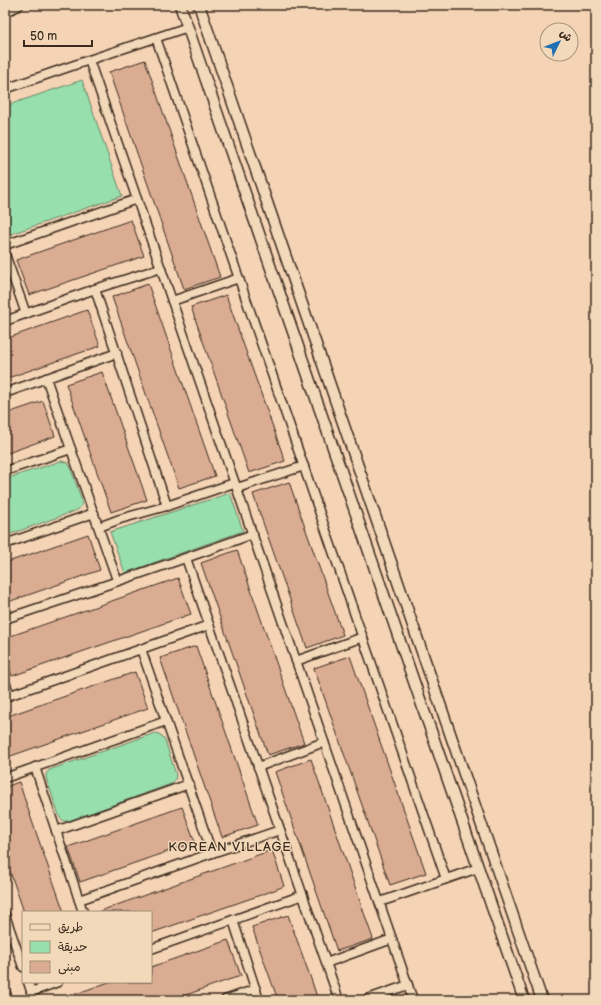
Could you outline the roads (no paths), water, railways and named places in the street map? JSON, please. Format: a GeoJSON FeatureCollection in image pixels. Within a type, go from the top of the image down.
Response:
{"type":"FeatureCollection","features":[{"type":"Feature","properties":{"kind":"street"},"geometry":{"type":"LineString","coordinates":[[5,11],[18,5]]}},
{"type":"Feature","properties":{"kind":"street"},"geometry":{"type":"LineString","coordinates":[[180,5],[423,704],[524,1000]]}},
{"type":"Feature","properties":{"kind":"street"},"geometry":{"type":"LineString","coordinates":[[199,5],[542,1000]]}},
{"type":"Feature","properties":{"kind":"street"},"geometry":{"type":"LineString","coordinates":[[5,89],[188,27]]}},
{"type":"Feature","properties":{"kind":"street"},"geometry":{"type":"LineString","coordinates":[[156,38],[446,879]]}},
{"type":"Feature","properties":{"kind":"street"},"geometry":{"type":"LineString","coordinates":[[89,60],[413,1000]]}},
{"type":"Feature","properties":{"kind":"street"},"geometry":{"type":"LineString","coordinates":[[5,245],[137,200]]}},
{"type":"Feature","properties":{"kind":"street"},"geometry":{"type":"LineString","coordinates":[[5,254],[26,314]]}},
{"type":"Feature","properties":{"kind":"street"},"geometry":{"type":"LineString","coordinates":[[5,321],[95,289],[161,268]]}},
{"type":"Feature","properties":{"kind":"street"},"geometry":{"type":"LineString","coordinates":[[172,301],[239,278]]}},
{"type":"Feature","properties":{"kind":"street"},"geometry":{"type":"LineString","coordinates":[[95,289],[167,506]]}},
{"type":"Feature","properties":{"kind":"street"},"geometry":{"type":"LineString","coordinates":[[5,393],[117,353]]}},
{"type":"Feature","properties":{"kind":"street"},"geometry":{"type":"LineString","coordinates":[[46,378],[117,580]]}},
{"type":"Feature","properties":{"kind":"street"},"geometry":{"type":"LineString","coordinates":[[5,471],[71,449]]}},
{"type":"Feature","properties":{"kind":"street"},"geometry":{"type":"LineString","coordinates":[[98,527],[120,519],[304,466]]}},
{"type":"Feature","properties":{"kind":"street"},"geometry":{"type":"LineString","coordinates":[[5,544],[94,513]]}},
{"type":"Feature","properties":{"kind":"street"},"geometry":{"type":"LineString","coordinates":[[5,619],[253,534]]}},
{"type":"Feature","properties":{"kind":"street"},"geometry":{"type":"LineString","coordinates":[[186,558],[339,1000]]}},
{"type":"Feature","properties":{"kind":"street"},"geometry":{"type":"LineString","coordinates":[[5,682],[7,696],[209,625]]}},
{"type":"Feature","properties":{"kind":"street"},"geometry":{"type":"LineString","coordinates":[[296,661],[363,637]]}},
{"type":"Feature","properties":{"kind":"street"},"geometry":{"type":"LineString","coordinates":[[141,649],[212,852]]}},
{"type":"Feature","properties":{"kind":"street"},"geometry":{"type":"LineString","coordinates":[[423,704],[438,700]]}},
{"type":"Feature","properties":{"kind":"street"},"geometry":{"type":"LineString","coordinates":[[5,778],[166,721]]}},
{"type":"Feature","properties":{"kind":"street"},"geometry":{"type":"LineString","coordinates":[[258,767],[324,742]]}},
{"type":"Feature","properties":{"kind":"street"},"geometry":{"type":"LineString","coordinates":[[35,767],[83,911]]}},
{"type":"Feature","properties":{"kind":"street"},"geometry":{"type":"LineString","coordinates":[[56,831],[189,784]]}},
{"type":"Feature","properties":{"kind":"street"},"geometry":{"type":"LineString","coordinates":[[79,900],[212,852],[280,830]]}},
{"type":"Feature","properties":{"kind":"street"},"geometry":{"type":"LineString","coordinates":[[380,902],[478,868]]}},
{"type":"Feature","properties":{"kind":"street"},"geometry":{"type":"LineString","coordinates":[[152,949],[303,895]]}},
{"type":"Feature","properties":{"kind":"street"},"geometry":{"type":"LineString","coordinates":[[5,915],[22,964]]}},
{"type":"Feature","properties":{"kind":"street"},"geometry":{"type":"LineString","coordinates":[[233,920],[260,1000]]}},
{"type":"Feature","properties":{"kind":"street"},"geometry":{"type":"LineString","coordinates":[[326,963],[392,939]]}},
{"type":"Feature","properties":{"kind":"street"},"geometry":{"type":"LineString","coordinates":[[28,983],[34,1000]]}},
{"type":"Feature","properties":{"kind":"street"},"geometry":{"type":"LineString","coordinates":[[31,992],[55,983]]}},
{"type":"Feature","properties":{"kind":"street"},"geometry":{"type":"LineString","coordinates":[[366,1000],[408,985]]}},
{"type":"Feature","properties":{"kind":"street"},"geometry":{"type":"LineString","coordinates":[[225,1000],[256,989]]}},
{"type":"Feature","properties":{"kind":"street"},"geometry":{"type":"LineString","coordinates":[[5,990],[8,1000]]}},
{"type":"Feature","properties":{"kind":"district","name":"KOREAN VILLAGE"},"geometry":{"type":"Point","coordinates":[230,846]}}]}
